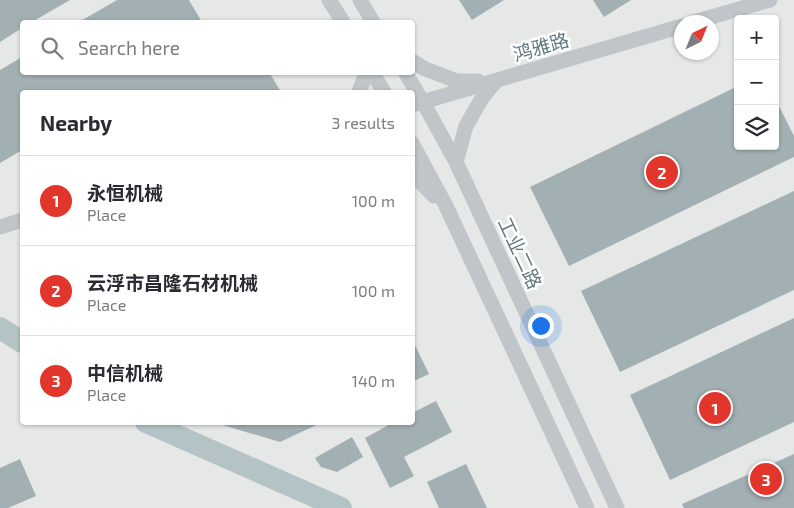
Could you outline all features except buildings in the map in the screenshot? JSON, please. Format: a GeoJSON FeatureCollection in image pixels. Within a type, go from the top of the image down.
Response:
{"type":"FeatureCollection","features":[{"type":"Feature","properties":{"kind":"street"},"geometry":{"type":"LineString","coordinates":[[329,0],[342,20]]}},
{"type":"Feature","properties":{"kind":"street"},"geometry":{"type":"LineString","coordinates":[[360,0],[372,20]]}},
{"type":"Feature","properties":{"kind":"street"},"geometry":{"type":"LineString","coordinates":[[718,15],[770,0]]}},
{"type":"Feature","properties":{"kind":"street","name":"鸿雅路"},"geometry":{"type":"LineString","coordinates":[[418,104],[674,28]]}},
{"type":"Feature","properties":{"kind":"street"},"geometry":{"type":"LineString","coordinates":[[415,63],[425,69],[457,81],[498,80]]}},
{"type":"Feature","properties":{"kind":"street"},"geometry":{"type":"LineString","coordinates":[[360,90],[365,75]]}},
{"type":"Feature","properties":{"kind":"street"},"geometry":{"type":"LineString","coordinates":[[374,75],[383,90]]}},
{"type":"Feature","properties":{"kind":"street","name":"工业二路"},"geometry":{"type":"LineString","coordinates":[[406,75],[412,90]]}},
{"type":"Feature","properties":{"kind":"street"},"geometry":{"type":"LineString","coordinates":[[456,162],[466,126],[482,98],[498,80]]}},
{"type":"Feature","properties":{"kind":"street","name":"工业二路"},"geometry":{"type":"LineString","coordinates":[[418,104],[456,162],[617,508]]}},
{"type":"Feature","properties":{"kind":"street"},"geometry":{"type":"LineString","coordinates":[[415,149],[449,212],[587,508]]}},
{"type":"Feature","properties":{"kind":"street"},"geometry":{"type":"LineString","coordinates":[[415,176],[449,212]]}},
{"type":"Feature","properties":{"kind":"street"},"geometry":{"type":"LineString","coordinates":[[0,227],[20,221]]}},
{"type":"Feature","properties":{"kind":"shaded area"},"geometry":{"type":"Polygon","coordinates":[[[0,0],[794,0],[794,508],[0,508],[0,0]]]}},
{"type":"Feature","properties":{"kind":"waterway"},"geometry":{"type":"LineString","coordinates":[[0,328],[20,341]]}},
{"type":"Feature","properties":{"kind":"waterway"},"geometry":{"type":"LineString","coordinates":[[153,425],[341,508]]}},
{"type":"Feature","properties":{"kind":"place","name":"云浮市昌隆石材机械"},"geometry":{"type":"Point","coordinates":[662,172]}},
{"type":"Feature","properties":{"kind":"place","name":"永恒机械"},"geometry":{"type":"Point","coordinates":[715,408]}},
{"type":"Feature","properties":{"kind":"place","name":"中信机械"},"geometry":{"type":"Point","coordinates":[766,479]}}]}
